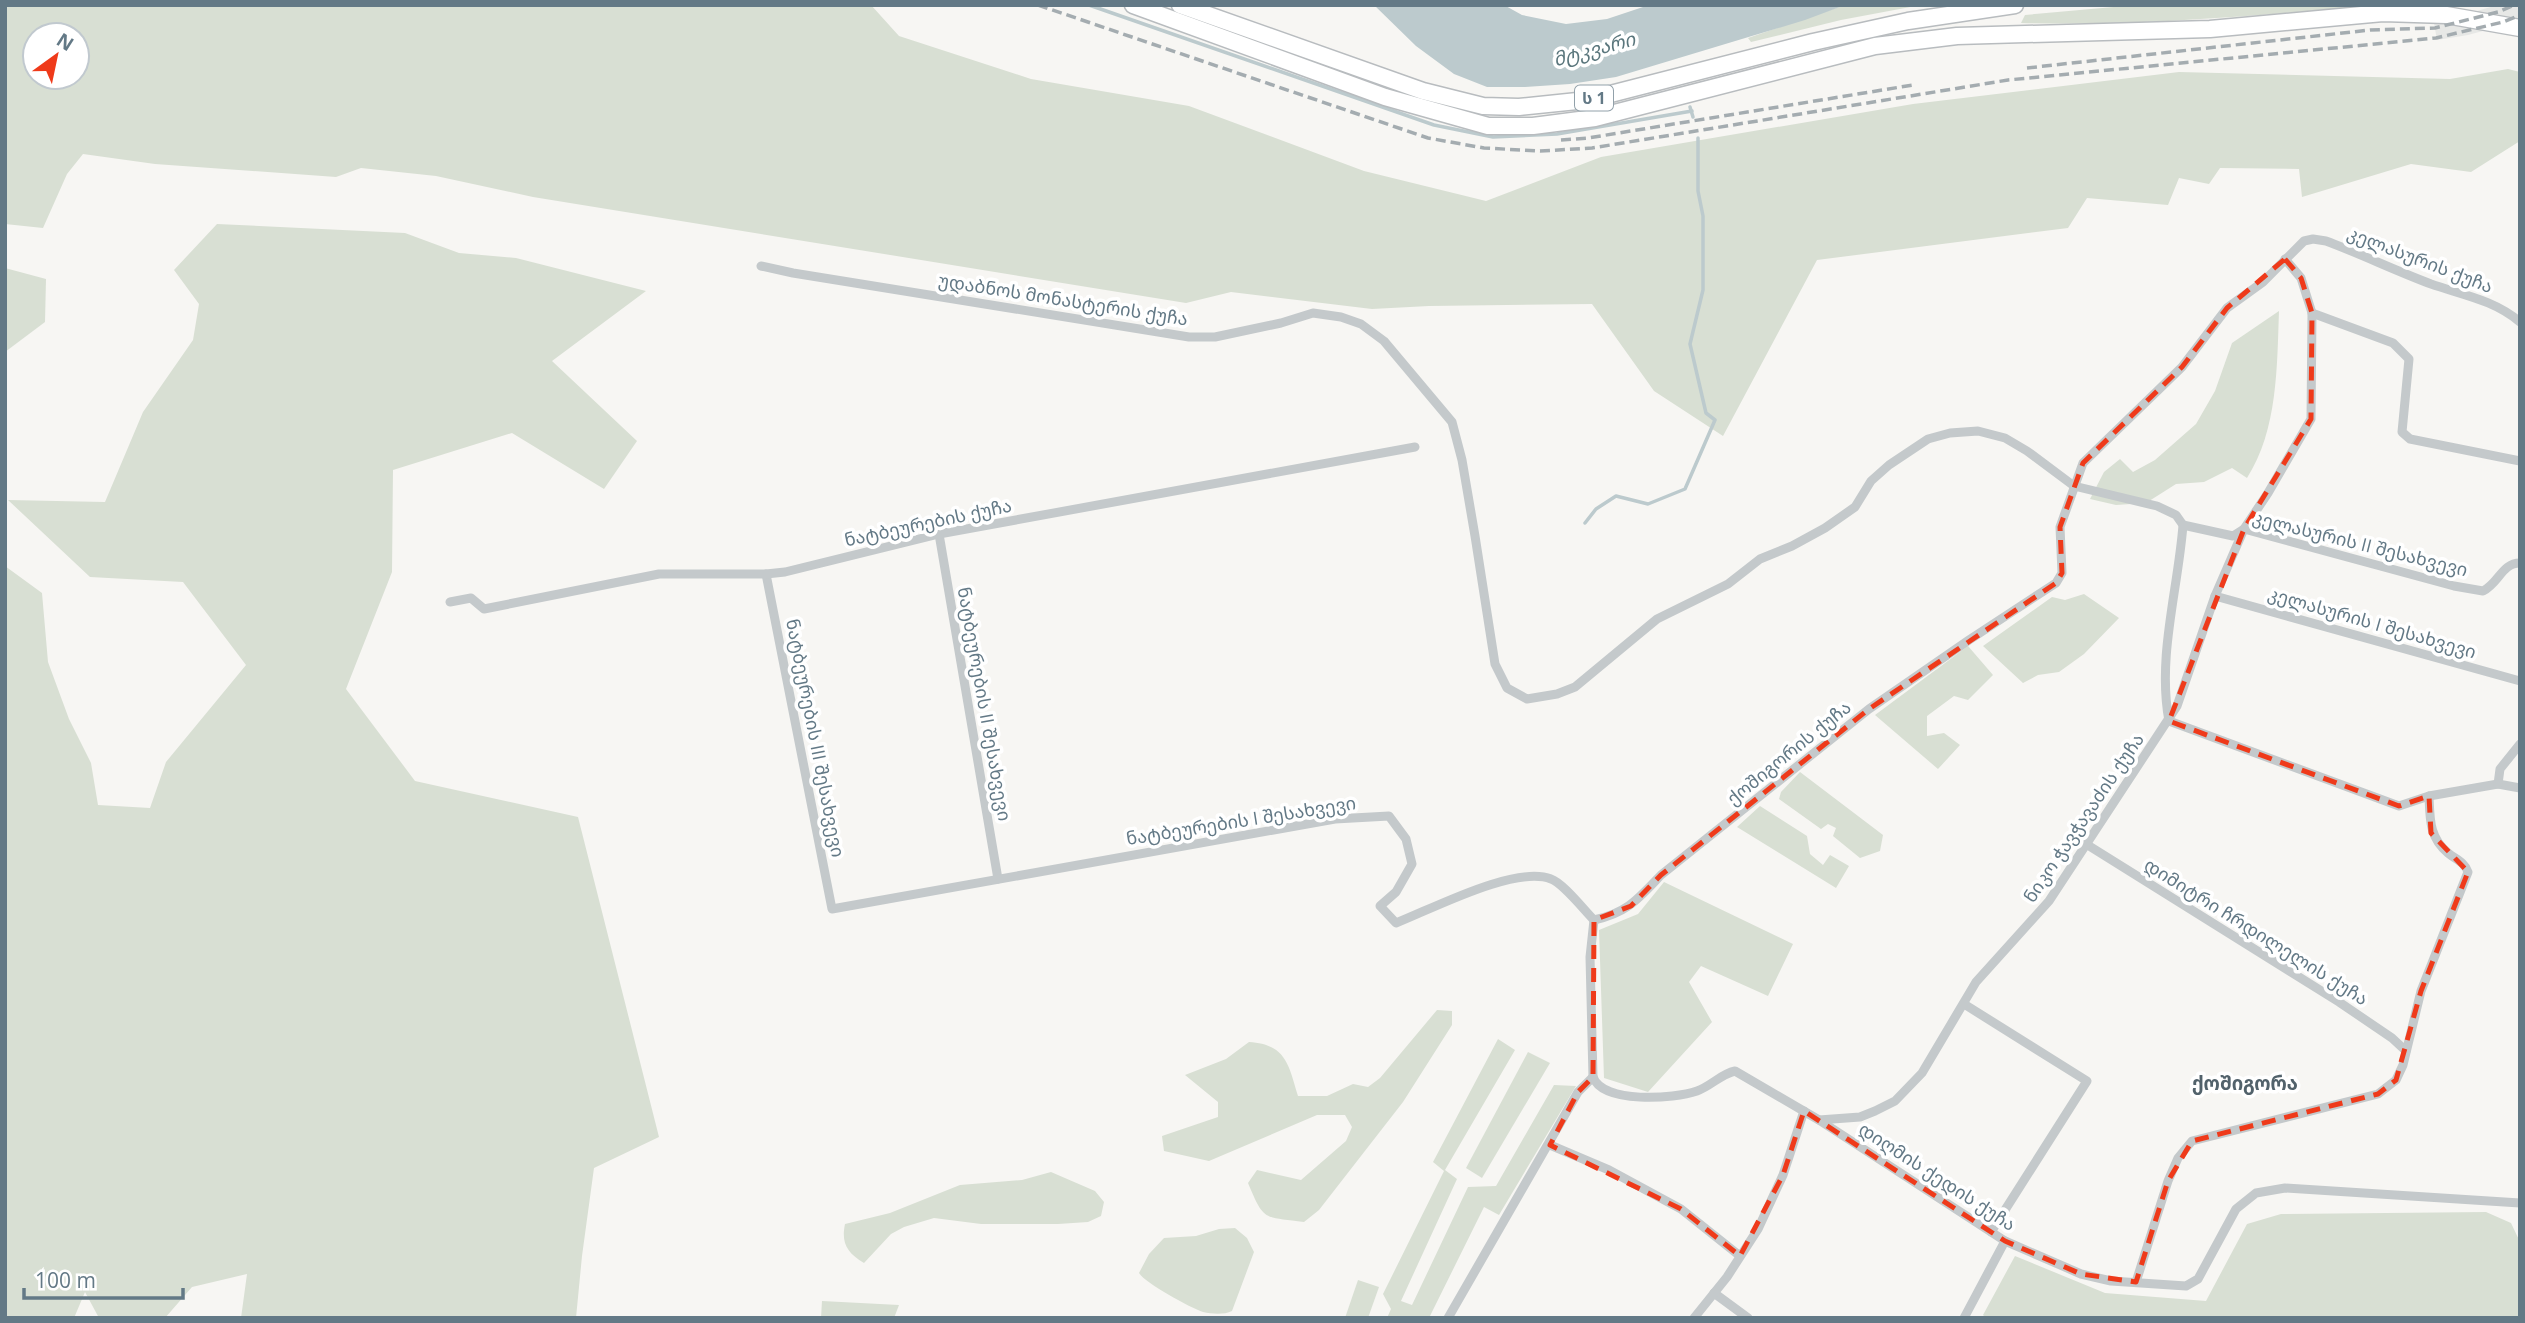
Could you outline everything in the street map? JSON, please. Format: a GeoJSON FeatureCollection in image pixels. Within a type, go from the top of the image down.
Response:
{"type":"FeatureCollection","features":[{"type":"Feature","properties":{"kind":"highway","name":"ს 1"},"geometry":{"type":"LineString","coordinates":[[1133,5],[1385,97],[1488,126],[1533,125],[1595,118],[1875,46],[1958,36],[2025,32],[2082,34],[2210,29],[2383,13],[2446,15],[2520,28]]}},
{"type":"Feature","properties":{"kind":"highway","name":"ს 1"},"geometry":{"type":"LineString","coordinates":[[1180,5],[1423,92],[1483,106],[1519,107],[1587,100],[1813,42],[1908,21],[2015,5]]}},
{"type":"Feature","properties":{"kind":"street","name":"ქოშიგორის ქუჩა"},"geometry":{"type":"LineString","coordinates":[[1594,920],[1611,917],[1631,906],[1661,875],[1869,709],[1969,639],[2056,583],[2062,573],[2060,527],[2083,463],[2182,367],[2220,316],[2263,282],[2304,241]]}},
{"type":"Feature","properties":{"kind":"street","name":"კელასურის ქუჩა"},"geometry":{"type":"LineString","coordinates":[[2304,241],[2326,241],[2431,284],[2479,298],[2510,313],[2520,323]]}},
{"type":"Feature","properties":{"kind":"street","name":"ნიკო ჭავჭავაძის ქუჩა"},"geometry":{"type":"LineString","coordinates":[[1819,1120],[1860,1117],[1895,1101],[1922,1073],[1976,982],[2049,901],[2178,706],[2215,596],[2244,528],[2268,493],[2311,418],[2312,313],[2301,278],[2286,259]]}},
{"type":"Feature","properties":{"kind":"street","name":"უდაბნოს მონასტერის ქუჩა"},"geometry":{"type":"LineString","coordinates":[[761,266],[1189,337],[1215,337],[1281,324],[1313,313],[1341,317],[1361,324],[1384,341],[1452,422],[1462,460],[1495,664],[1507,688],[1527,699],[1557,694],[1575,687],[1657,619],[1728,584],[1760,559],[1825,528],[1855,507],[1871,481],[1889,465],[1927,439],[1950,433],[1978,431],[2005,438],[2074,486]]}},
{"type":"Feature","properties":{"kind":"street"},"geometry":{"type":"LineString","coordinates":[[2312,313],[2393,344],[2409,359],[2402,432],[2410,439],[2520,461]]}},
{"type":"Feature","properties":{"kind":"street","name":"ნატბეურების ქუჩა"},"geometry":{"type":"LineString","coordinates":[[450,602],[471,598],[484,609],[659,573],[785,572],[939,534],[1415,447]]}},
{"type":"Feature","properties":{"kind":"street"},"geometry":{"type":"LineString","coordinates":[[2074,486],[2157,506],[2176,516],[2183,525],[2165,665],[2165,697],[2169,722],[2399,806],[2429,796],[2498,784],[2520,788]]}},
{"type":"Feature","properties":{"kind":"street","name":"კელასურის II შესახვევი"},"geometry":{"type":"LineString","coordinates":[[2183,525],[2233,536],[2244,528],[2455,586],[2483,591],[2499,579],[2506,567],[2512,563],[2520,563]]}},
{"type":"Feature","properties":{"kind":"street","name":"ნატბეურების II შესახვევი"},"geometry":{"type":"LineString","coordinates":[[939,534],[998,879]]}},
{"type":"Feature","properties":{"kind":"street","name":"ნატბეურების III შესახვევი"},"geometry":{"type":"LineString","coordinates":[[766,574],[832,909]]}},
{"type":"Feature","properties":{"kind":"street","name":"კელასურის I შესახვევი"},"geometry":{"type":"LineString","coordinates":[[2215,596],[2520,681]]}},
{"type":"Feature","properties":{"kind":"street"},"geometry":{"type":"LineString","coordinates":[[2498,784],[2500,769],[2520,744]]}},
{"type":"Feature","properties":{"kind":"street"},"geometry":{"type":"LineString","coordinates":[[2136,1282],[2168,1181],[2178,1158],[2193,1142],[2378,1094],[2396,1080],[2403,1065],[2421,991],[2468,872],[2465,865],[2446,851],[2431,833],[2429,796]]}},
{"type":"Feature","properties":{"kind":"street","name":"ნატბეურების I შესახვევი"},"geometry":{"type":"LineString","coordinates":[[832,909],[1335,818],[1389,816],[1406,839],[1412,864],[1396,892],[1380,906],[1396,923],[1492,883],[1534,875],[1553,879],[1594,920]]}},
{"type":"Feature","properties":{"kind":"street","name":"დიმიტრი ჩრდილელის ქუჩა"},"geometry":{"type":"LineString","coordinates":[[2086,844],[2339,1002],[2392,1038],[2406,1051]]}},
{"type":"Feature","properties":{"kind":"street"},"geometry":{"type":"LineString","coordinates":[[1448,1318],[1550,1145],[1578,1092],[1593,1077],[1590,957],[1594,920]]}},
{"type":"Feature","properties":{"kind":"street"},"geometry":{"type":"LineString","coordinates":[[1964,1004],[2087,1081],[1990,1232]]}},
{"type":"Feature","properties":{"kind":"street","name":"დიღმის ქედის ქუჩა"},"geometry":{"type":"LineString","coordinates":[[1593,1077],[1595,1082],[1605,1089],[1643,1098],[1698,1091],[1728,1072],[1735,1071],[1819,1120],[2005,1241],[2081,1274],[2111,1281],[2186,1286],[2198,1279],[2236,1209],[2256,1193],[2285,1188],[2520,1203]]}},
{"type":"Feature","properties":{"kind":"street"},"geometry":{"type":"LineString","coordinates":[[1694,1318],[1758,1229],[1783,1175],[1804,1111]]}},
{"type":"Feature","properties":{"kind":"street"},"geometry":{"type":"LineString","coordinates":[[1550,1145],[1609,1170],[1681,1209],[1740,1255]]}},
{"type":"Feature","properties":{"kind":"street"},"geometry":{"type":"LineString","coordinates":[[1969,1315],[2005,1241]]}},
{"type":"Feature","properties":{"kind":"street"},"geometry":{"type":"LineString","coordinates":[[1714,1293],[1748,1318]]}},
{"type":"Feature","properties":{"kind":"highlighted area"},"geometry":{"type":"Polygon","coordinates":[[[2285,259],[2301,278],[2312,313],[2311,419],[2244,529],[2169,721],[2399,806],[2429,796],[2431,833],[2468,872],[2421,991],[2396,1080],[2378,1094],[2192,1141],[2168,1181],[2136,1282],[2081,1274],[2005,1241],[1804,1111],[1783,1175],[1740,1256],[1681,1209],[1550,1145],[1578,1092],[1593,1077],[1594,920],[1631,906],[1661,875],[1869,709],[2056,583],[2062,573],[2060,527],[2083,463],[2182,367],[2227,308],[2285,259]]]}},
{"type":"Feature","properties":{"kind":"shaded area"},"geometry":{"type":"Polygon","coordinates":[[[5,5],[871,5],[899,36],[1031,79],[1189,106],[1364,171],[1486,201],[1601,157],[1913,104],[2179,72],[2450,79],[2508,69],[2520,72],[2520,141],[2471,172],[2411,164],[2302,197],[2299,169],[2220,168],[2209,184],[2179,178],[2168,205],[2087,198],[2068,228],[1817,260],[1723,436],[1654,391],[1592,304],[1372,309],[1231,292],[1186,303],[533,197],[436,176],[361,168],[336,177],[155,164],[83,154],[67,174],[43,228],[5,224],[5,5]]]}},
{"type":"Feature","properties":{"kind":"shaded area"},"geometry":{"type":"Polygon","coordinates":[[[1845,5],[1921,5],[1841,20],[1751,42],[1748,38],[1845,5]]]}},
{"type":"Feature","properties":{"kind":"shaded area"},"geometry":{"type":"Polygon","coordinates":[[[2136,5],[2375,5],[2154,22],[2021,23],[2025,15],[2136,5]]]}},
{"type":"Feature","properties":{"kind":"shaded area"},"geometry":{"type":"Polygon","coordinates":[[[2498,5],[2520,5],[2520,21],[2437,40],[2434,23],[2498,5]]]}},
{"type":"Feature","properties":{"kind":"shaded area"},"geometry":{"type":"Polygon","coordinates":[[[217,224],[405,233],[459,253],[516,258],[646,291],[552,361],[637,441],[604,489],[512,433],[393,470],[392,572],[346,689],[415,781],[578,817],[659,1137],[594,1168],[576,1318],[241,1318],[247,1274],[192,1287],[165,1318],[99,1318],[85,1292],[74,1318],[5,1318],[5,566],[42,593],[48,662],[69,719],[91,763],[98,805],[150,808],[166,762],[246,665],[183,582],[90,577],[8,500],[105,502],[143,412],[193,340],[199,304],[174,270],[217,224]]]}},
{"type":"Feature","properties":{"kind":"shaded area"},"geometry":{"type":"Polygon","coordinates":[[[5,268],[46,279],[45,322],[5,352],[5,268]]]}},
{"type":"Feature","properties":{"kind":"shaded area"},"geometry":{"type":"Polygon","coordinates":[[[2279,311],[2276,375],[2270,419],[2265,439],[2247,478],[2232,468],[2204,482],[2176,484],[2146,503],[2116,505],[2090,499],[2104,472],[2120,459],[2133,472],[2155,460],[2196,424],[2215,391],[2232,343],[2279,311]]]}},
{"type":"Feature","properties":{"kind":"shaded area"},"geometry":{"type":"Polygon","coordinates":[[[2084,594],[2119,618],[2084,654],[2059,672],[2038,675],[2023,683],[1983,646],[2052,597],[2065,600],[2084,594]]]}},
{"type":"Feature","properties":{"kind":"shaded area"},"geometry":{"type":"Polygon","coordinates":[[[1968,646],[1993,675],[1968,700],[1954,696],[1927,716],[1927,736],[1944,733],[1960,745],[1938,769],[1875,715],[1968,646]]]}},
{"type":"Feature","properties":{"kind":"shaded area"},"geometry":{"type":"Polygon","coordinates":[[[1800,772],[1883,835],[1880,851],[1860,858],[1833,836],[1836,828],[1828,824],[1821,829],[1779,799],[1781,792],[1800,772]]]}},
{"type":"Feature","properties":{"kind":"shaded area"},"geometry":{"type":"Polygon","coordinates":[[[1760,806],[1807,836],[1810,854],[1823,865],[1830,855],[1849,866],[1836,888],[1737,827],[1760,806]]]}},
{"type":"Feature","properties":{"kind":"shaded area"},"geometry":{"type":"Polygon","coordinates":[[[1664,882],[1793,944],[1768,996],[1701,966],[1689,982],[1712,1022],[1648,1092],[1604,1078],[1599,930],[1638,914],[1664,882]]]}},
{"type":"Feature","properties":{"kind":"shaded area"},"geometry":{"type":"Polygon","coordinates":[[[1437,1010],[1452,1011],[1452,1025],[1403,1102],[1319,1210],[1304,1222],[1267,1215],[1262,1211],[1248,1183],[1257,1170],[1301,1180],[1346,1141],[1352,1127],[1345,1115],[1317,1115],[1209,1161],[1164,1151],[1162,1136],[1218,1117],[1218,1102],[1185,1075],[1226,1059],[1249,1042],[1271,1047],[1279,1052],[1289,1067],[1298,1096],[1327,1096],[1353,1084],[1368,1087],[1380,1078],[1437,1010]]]}},
{"type":"Feature","properties":{"kind":"shaded area"},"geometry":{"type":"Polygon","coordinates":[[[1498,1039],[1515,1050],[1445,1170],[1457,1179],[1401,1301],[1412,1305],[1468,1187],[1496,1186],[1554,1085],[1576,1086],[1499,1215],[1484,1207],[1429,1318],[1387,1318],[1391,1309],[1383,1294],[1444,1171],[1433,1162],[1498,1039]]]}},
{"type":"Feature","properties":{"kind":"shaded area"},"geometry":{"type":"Polygon","coordinates":[[[1528,1052],[1550,1063],[1482,1178],[1466,1168],[1528,1052]]]}},
{"type":"Feature","properties":{"kind":"shaded area"},"geometry":{"type":"Polygon","coordinates":[[[1051,1172],[1095,1191],[1104,1202],[1101,1216],[1088,1222],[1058,1224],[981,1224],[934,1218],[891,1234],[864,1263],[849,1251],[845,1242],[845,1224],[890,1213],[960,1185],[1022,1180],[1051,1172]]]}},
{"type":"Feature","properties":{"kind":"shaded area"},"geometry":{"type":"Polygon","coordinates":[[[2486,1212],[2511,1223],[2520,1242],[2520,1318],[1986,1318],[1983,1315],[2015,1256],[2105,1293],[2206,1301],[2247,1224],[2281,1214],[2486,1212]]]}},
{"type":"Feature","properties":{"kind":"shaded area"},"geometry":{"type":"Polygon","coordinates":[[[1235,1228],[1247,1238],[1254,1252],[1232,1311],[1214,1314],[1197,1310],[1159,1289],[1139,1273],[1149,1254],[1164,1238],[1196,1236],[1219,1229],[1235,1228]]]}},
{"type":"Feature","properties":{"kind":"shaded area"},"geometry":{"type":"Polygon","coordinates":[[[1358,1280],[1379,1287],[1368,1318],[1345,1318],[1358,1280]]]}},
{"type":"Feature","properties":{"kind":"shaded area"},"geometry":{"type":"Polygon","coordinates":[[[822,1301],[899,1305],[894,1318],[821,1318],[822,1301]]]}},
{"type":"Feature","properties":{"kind":"water","name":"მტკვარი"},"geometry":{"type":"Polygon","coordinates":[[[1374,5],[1504,5],[1522,15],[1566,24],[1607,19],[1649,5],[1845,5],[1805,20],[1616,77],[1570,84],[1487,87],[1454,74],[1416,46],[1374,5]]]}},
{"type":"Feature","properties":{"kind":"waterway"},"geometry":{"type":"LineString","coordinates":[[1089,5],[1434,125],[1493,137],[1557,134],[1692,111]]}},
{"type":"Feature","properties":{"kind":"waterway"},"geometry":{"type":"LineString","coordinates":[[1690,107],[1693,117]]}},
{"type":"Feature","properties":{"kind":"waterway"},"geometry":{"type":"LineString","coordinates":[[1585,523],[1596,509],[1616,496],[1648,504],[1685,489],[1715,420],[1706,413],[1690,344],[1703,290],[1703,216],[1698,191],[1698,138]]}},
{"type":"Feature","properties":{"kind":"railway"},"geometry":{"type":"LineString","coordinates":[[1038,5],[1428,138],[1484,148],[1540,151],[1592,148],[2008,80],[2436,38],[2503,22],[2520,15]]}},
{"type":"Feature","properties":{"kind":"railway"},"geometry":{"type":"LineString","coordinates":[[2027,68],[2370,30],[2435,28],[2498,12],[2514,5]]}},
{"type":"Feature","properties":{"kind":"railway"},"geometry":{"type":"LineString","coordinates":[[1561,140],[1588,138],[1913,85]]}},
{"type":"Feature","properties":{"kind":"district","name":"ქოშიგორა"},"geometry":{"type":"Point","coordinates":[2245,1083]}}]}
